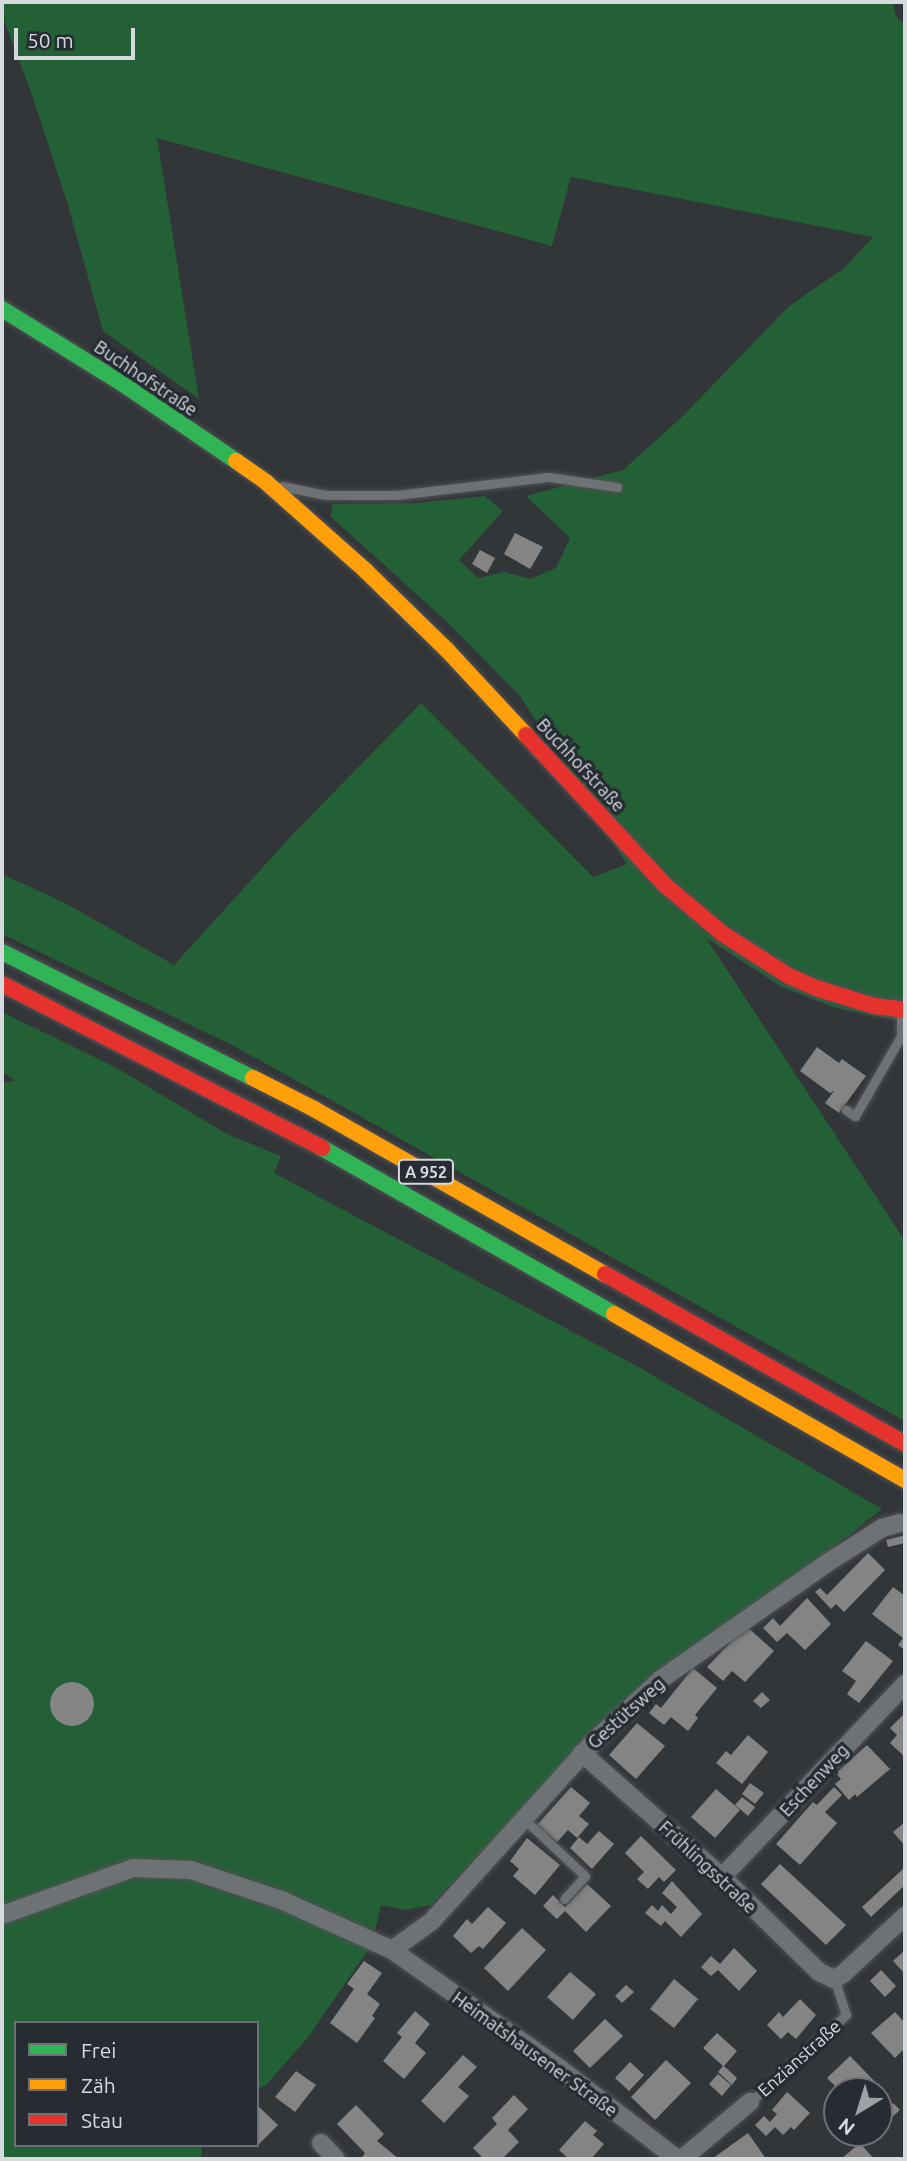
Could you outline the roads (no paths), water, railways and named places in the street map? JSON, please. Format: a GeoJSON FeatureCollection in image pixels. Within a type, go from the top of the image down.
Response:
{"type":"FeatureCollection","features":[{"type":"Feature","properties":{"kind":"main road","name":"Buchhofstraße"},"geometry":{"type":"LineString","coordinates":[[2,309],[123,384],[267,483],[366,571],[447,650],[665,885],[693,910],[745,950],[789,976],[874,1006],[903,1010]]}},
{"type":"Feature","properties":{"kind":"main road","name":"A 952"},"geometry":{"type":"LineString","coordinates":[[2,952],[314,1109],[905,1444]]}},
{"type":"Feature","properties":{"kind":"main road","name":"A 952"},"geometry":{"type":"LineString","coordinates":[[2,984],[301,1136],[905,1480]]}},
{"type":"Feature","properties":{"kind":"street","name":"Gestütsweg"},"geometry":{"type":"LineString","coordinates":[[392,1950],[432,1921],[582,1753],[660,1680],[827,1563],[883,1528],[899,1524]]}},
{"type":"Feature","properties":{"kind":"street","name":"Eschenweg"},"geometry":{"type":"LineString","coordinates":[[722,1877],[905,1684]]}},
{"type":"Feature","properties":{"kind":"street","name":"Frühlingsstraße"},"geometry":{"type":"LineString","coordinates":[[582,1753],[722,1877],[819,1972],[834,1979]]}},
{"type":"Feature","properties":{"kind":"street","name":"Heimatshausener Straße"},"geometry":{"type":"LineString","coordinates":[[2,1915],[133,1868],[191,1870],[281,1900],[392,1950],[559,2068],[670,2157]]}},
{"type":"Feature","properties":{"kind":"street"},"geometry":{"type":"LineString","coordinates":[[834,1979],[905,1916]]}},
{"type":"Feature","properties":{"kind":"street","name":"Enzianstraße"},"geometry":{"type":"LineString","coordinates":[[670,2157],[750,2102]]}},
{"type":"Feature","properties":{"kind":"street"},"geometry":{"type":"LineString","coordinates":[[321,2143],[336,2159]]}},
{"type":"Feature","properties":{"kind":"lane","name":"Buchhofstraße"},"geometry":{"type":"LineString","coordinates":[[267,483],[326,495],[385,495],[549,477],[617,487]]}},
{"type":"Feature","properties":{"kind":"lane"},"geometry":{"type":"LineString","coordinates":[[846,1110],[855,1116],[901,1036],[903,1010]]}},
{"type":"Feature","properties":{"kind":"lane"},"geometry":{"type":"LineString","coordinates":[[523,1818],[585,1877],[564,1899]]}},
{"type":"Feature","properties":{"kind":"lane","name":"Enzianstraße"},"geometry":{"type":"LineString","coordinates":[[750,2102],[846,2015],[834,1979]]}}]}
